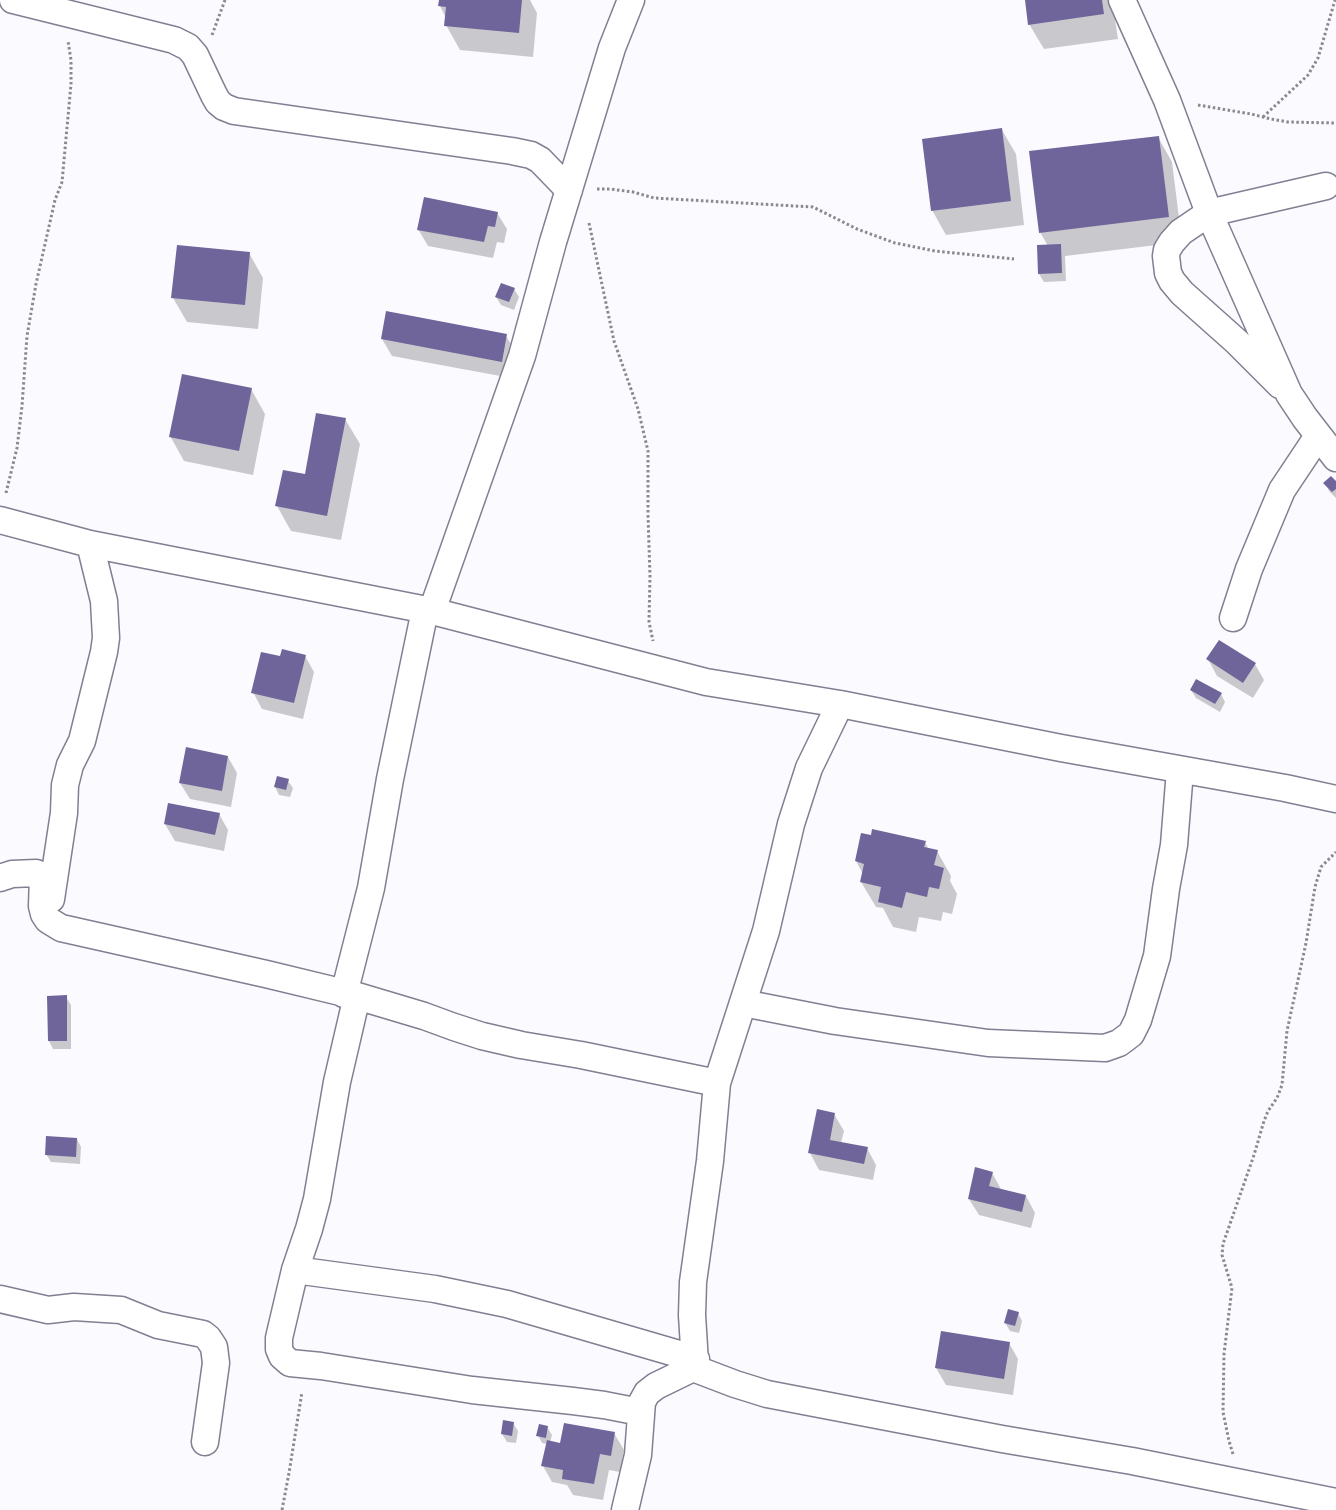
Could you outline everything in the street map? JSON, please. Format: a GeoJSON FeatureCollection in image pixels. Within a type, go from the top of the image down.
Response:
{"type":"FeatureCollection","features":[{"type":"Feature","properties":{"kind":"street"},"geometry":{"type":"LineString","coordinates":[[13,0],[174,40],[188,47],[195,55],[218,102],[234,111],[531,155],[540,160],[569,190]]}},
{"type":"Feature","properties":{"kind":"street"},"geometry":{"type":"LineString","coordinates":[[631,0],[612,48],[552,242],[522,356],[428,610],[390,779],[350,995],[317,1199],[310,1229],[295,1270],[279,1338],[279,1349],[282,1356],[290,1362],[472,1390],[596,1404],[640,1412]]}},
{"type":"Feature","properties":{"kind":"street"},"geometry":{"type":"LineString","coordinates":[[1122,0],[1167,100],[1209,213],[1289,394]]}},
{"type":"Feature","properties":{"kind":"street"},"geometry":{"type":"LineString","coordinates":[[1326,186],[1209,213],[1181,232],[1172,242],[1166,256],[1168,273],[1182,293],[1237,342],[1289,394],[1336,458]]}},
{"type":"Feature","properties":{"kind":"street"},"geometry":{"type":"LineString","coordinates":[[1233,618],[1249,569],[1282,490],[1318,436]]}},
{"type":"Feature","properties":{"kind":"street"},"geometry":{"type":"LineString","coordinates":[[2,508],[90,544],[428,610],[706,682],[840,704],[1061,748],[1285,788],[1336,799]]}},
{"type":"Feature","properties":{"kind":"street"},"geometry":{"type":"LineString","coordinates":[[48,920],[64,813],[65,785],[70,765],[82,741],[106,638],[104,601],[90,544]]}},
{"type":"Feature","properties":{"kind":"street"},"geometry":{"type":"LineString","coordinates":[[694,1363],[693,1282],[710,1161],[717,1082],[766,931],[791,824],[809,768],[840,704]]}},
{"type":"Feature","properties":{"kind":"street"},"geometry":{"type":"LineString","coordinates":[[743,1004],[835,1021],[988,1043],[1106,1048],[1119,1043],[1131,1034],[1138,1020],[1157,956],[1174,845],[1180,770]]}},
{"type":"Feature","properties":{"kind":"street"},"geometry":{"type":"LineString","coordinates":[[0,878],[12,874],[36,873],[40,875],[42,878],[42,906],[44,914],[48,920],[61,928],[350,995],[424,1016],[482,1036],[717,1082]]}},
{"type":"Feature","properties":{"kind":"street"},"geometry":{"type":"LineString","coordinates":[[295,1270],[435,1289],[508,1304],[694,1363],[734,1384],[767,1394],[1002,1439],[1243,1482],[1336,1502]]}},
{"type":"Feature","properties":{"kind":"street"},"geometry":{"type":"LineString","coordinates":[[0,1299],[48,1310],[74,1307],[121,1310],[158,1325],[203,1334],[214,1347],[216,1363],[205,1442]]}},
{"type":"Feature","properties":{"kind":"street"},"geometry":{"type":"LineString","coordinates":[[625,1510],[638,1455],[642,1402],[647,1392],[666,1380],[681,1374],[694,1363]]}},
{"type":"Feature","properties":{"kind":"path"},"geometry":{"type":"LineString","coordinates":[[1263,117],[1312,69],[1318,58],[1335,0]]}},
{"type":"Feature","properties":{"kind":"path"},"geometry":{"type":"LineString","coordinates":[[2,508],[17,448],[27,336],[35,292],[55,200],[62,182],[71,84],[71,60],[68,42],[52,10]]}},
{"type":"Feature","properties":{"kind":"path"},"geometry":{"type":"LineString","coordinates":[[1167,100],[1288,122],[1336,123]]}},
{"type":"Feature","properties":{"kind":"path"},"geometry":{"type":"LineString","coordinates":[[569,190],[610,189],[633,192],[654,198],[813,207],[858,229],[895,243],[935,251],[1014,258]]}},
{"type":"Feature","properties":{"kind":"path"},"geometry":{"type":"LineString","coordinates":[[588,219],[614,341],[638,409],[648,452],[649,622],[653,643],[669,673]]}},
{"type":"Feature","properties":{"kind":"path"},"geometry":{"type":"LineString","coordinates":[[1243,1482],[1229,1441],[1223,1412],[1224,1354],[1232,1288],[1222,1255],[1223,1244],[1264,1121],[1282,1085],[1287,1031],[1306,943],[1314,887],[1321,867],[1336,852]]}},
{"type":"Feature","properties":{"kind":"path"},"geometry":{"type":"LineString","coordinates":[[282,1510],[306,1364]]}},
{"type":"Feature","properties":{"kind":"building"},"geometry":{"type":"Polygon","coordinates":[[[439,0],[522,0],[519,33],[444,26],[446,7],[438,6],[439,0]]]}},
{"type":"Feature","properties":{"kind":"building"},"geometry":{"type":"Polygon","coordinates":[[[1025,0],[1102,0],[1104,14],[1028,25],[1025,0]]]}},
{"type":"Feature","properties":{"kind":"building"},"geometry":{"type":"Polygon","coordinates":[[[1002,128],[1011,201],[931,211],[922,139],[1002,128]]]}},
{"type":"Feature","properties":{"kind":"building"},"geometry":{"type":"Polygon","coordinates":[[[1159,136],[1169,217],[1039,233],[1029,151],[1159,136]]]}},
{"type":"Feature","properties":{"kind":"building"},"geometry":{"type":"Polygon","coordinates":[[[424,197],[498,212],[495,227],[488,226],[484,242],[417,230],[424,197]]]}},
{"type":"Feature","properties":{"kind":"building"},"geometry":{"type":"Polygon","coordinates":[[[1061,244],[1062,273],[1038,274],[1037,245],[1061,244]]]}},
{"type":"Feature","properties":{"kind":"building"},"geometry":{"type":"Polygon","coordinates":[[[177,245],[250,252],[245,305],[171,298],[177,245]]]}},
{"type":"Feature","properties":{"kind":"building"},"geometry":{"type":"Polygon","coordinates":[[[501,283],[515,288],[509,302],[495,297],[501,283]]]}},
{"type":"Feature","properties":{"kind":"building"},"geometry":{"type":"Polygon","coordinates":[[[386,311],[507,334],[502,362],[381,339],[386,311]]]}},
{"type":"Feature","properties":{"kind":"building"},"geometry":{"type":"Polygon","coordinates":[[[182,374],[252,388],[239,451],[169,437],[182,374]]]}},
{"type":"Feature","properties":{"kind":"building"},"geometry":{"type":"Polygon","coordinates":[[[316,413],[346,418],[327,516],[275,506],[283,470],[305,474],[316,413]]]}},
{"type":"Feature","properties":{"kind":"building"},"geometry":{"type":"Polygon","coordinates":[[[1331,476],[1336,481],[1336,489],[1332,492],[1323,483],[1331,476]]]}},
{"type":"Feature","properties":{"kind":"building"},"geometry":{"type":"Polygon","coordinates":[[[1219,640],[1256,663],[1243,683],[1206,659],[1219,640]]]}},
{"type":"Feature","properties":{"kind":"building"},"geometry":{"type":"Polygon","coordinates":[[[282,649],[306,655],[294,703],[251,693],[261,652],[280,656],[282,649]]]}},
{"type":"Feature","properties":{"kind":"building"},"geometry":{"type":"Polygon","coordinates":[[[1196,679],[1222,693],[1215,704],[1190,690],[1196,679]]]}},
{"type":"Feature","properties":{"kind":"building"},"geometry":{"type":"Polygon","coordinates":[[[186,747],[228,756],[222,791],[179,783],[186,747]]]}},
{"type":"Feature","properties":{"kind":"building"},"geometry":{"type":"Polygon","coordinates":[[[277,776],[289,779],[286,790],[274,787],[277,776]]]}},
{"type":"Feature","properties":{"kind":"building"},"geometry":{"type":"Polygon","coordinates":[[[168,803],[220,813],[215,835],[164,824],[168,803]]]}},
{"type":"Feature","properties":{"kind":"building"},"geometry":{"type":"Polygon","coordinates":[[[872,829],[926,841],[924,847],[938,850],[934,865],[944,868],[939,889],[929,887],[927,897],[906,892],[902,908],[878,902],[881,887],[860,882],[864,864],[855,861],[861,833],[871,835],[872,829]]]}},
{"type":"Feature","properties":{"kind":"building"},"geometry":{"type":"Polygon","coordinates":[[[67,995],[67,1041],[48,1041],[47,996],[67,995]]]}},
{"type":"Feature","properties":{"kind":"building"},"geometry":{"type":"Polygon","coordinates":[[[817,1109],[835,1113],[830,1140],[868,1147],[864,1164],[808,1153],[817,1109]]]}},
{"type":"Feature","properties":{"kind":"building"},"geometry":{"type":"Polygon","coordinates":[[[46,1136],[77,1138],[76,1157],[45,1155],[46,1136]]]}},
{"type":"Feature","properties":{"kind":"building"},"geometry":{"type":"Polygon","coordinates":[[[975,1167],[993,1172],[989,1186],[1026,1195],[1022,1212],[968,1199],[975,1167]]]}},
{"type":"Feature","properties":{"kind":"building"},"geometry":{"type":"Polygon","coordinates":[[[1008,1309],[1019,1312],[1015,1326],[1004,1323],[1008,1309]]]}},
{"type":"Feature","properties":{"kind":"building"},"geometry":{"type":"Polygon","coordinates":[[[941,1331],[1010,1342],[1004,1379],[935,1368],[941,1331]]]}},
{"type":"Feature","properties":{"kind":"building"},"geometry":{"type":"Polygon","coordinates":[[[503,1420],[514,1422],[512,1436],[501,1434],[503,1420]]]}},
{"type":"Feature","properties":{"kind":"building"},"geometry":{"type":"Polygon","coordinates":[[[564,1423],[615,1432],[611,1456],[600,1454],[594,1484],[562,1479],[563,1470],[541,1466],[547,1440],[560,1443],[564,1423]]]}},
{"type":"Feature","properties":{"kind":"building"},"geometry":{"type":"Polygon","coordinates":[[[539,1424],[548,1426],[546,1438],[536,1436],[539,1424]]]}}]}
